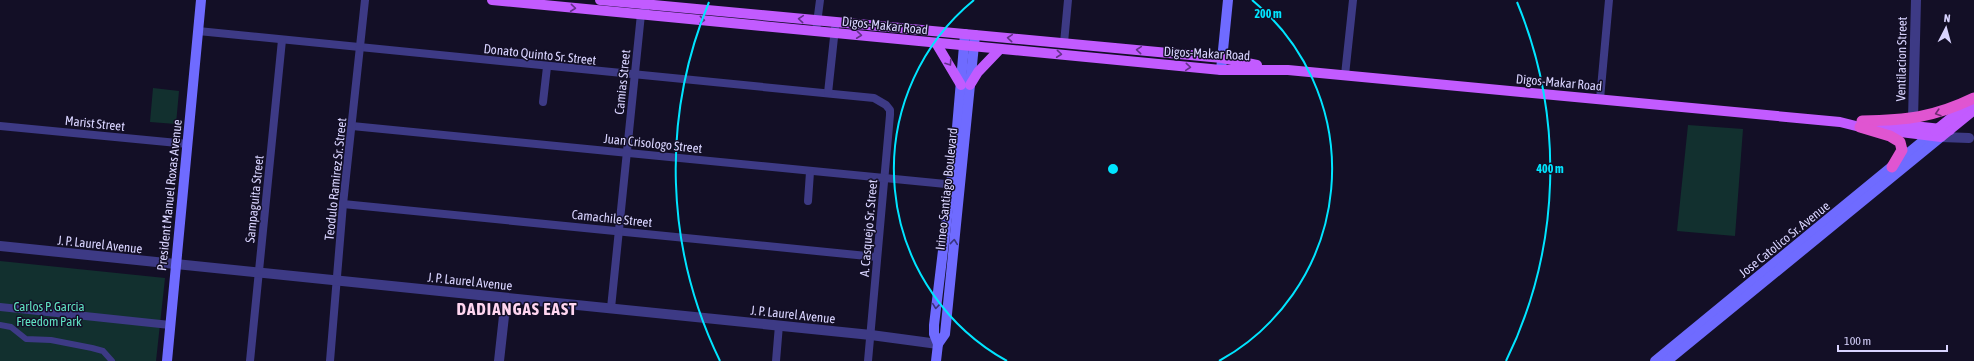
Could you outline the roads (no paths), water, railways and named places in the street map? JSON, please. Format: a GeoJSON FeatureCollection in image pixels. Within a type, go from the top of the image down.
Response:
{"type":"FeatureCollection","features":[{"type":"Feature","properties":{"kind":"highway"},"geometry":{"type":"LineString","coordinates":[[1861,124],[1913,119],[1944,111],[1974,99]]}},
{"type":"Feature","properties":{"kind":"highway"},"geometry":{"type":"LineString","coordinates":[[1861,124],[1890,136],[1900,142],[1902,150],[1892,167]]}},
{"type":"Feature","properties":{"kind":"main road","name":"President Manuel Roxas Avenue"},"geometry":{"type":"LineString","coordinates":[[167,361],[201,0]]}},
{"type":"Feature","properties":{"kind":"main road","name":"Digos-Makar Road"},"geometry":{"type":"LineString","coordinates":[[492,0],[1221,70],[1275,69],[1346,75],[1861,124],[1939,133]]}},
{"type":"Feature","properties":{"kind":"main road","name":"Digos-Makar Road"},"geometry":{"type":"LineString","coordinates":[[600,0],[649,2],[835,22],[1222,58],[1275,69]]}},
{"type":"Feature","properties":{"kind":"main road"},"geometry":{"type":"LineString","coordinates":[[1221,70],[1228,0]]}},
{"type":"Feature","properties":{"kind":"main road","name":"Irineo Santiago Boulevard"},"geometry":{"type":"LineString","coordinates":[[936,361],[938,344],[945,334],[955,185],[970,34]]}},
{"type":"Feature","properties":{"kind":"main road"},"geometry":{"type":"LineString","coordinates":[[936,43],[965,85],[1000,49]]}},
{"type":"Feature","properties":{"kind":"main road"},"geometry":{"type":"LineString","coordinates":[[1939,133],[1974,99]]}},
{"type":"Feature","properties":{"kind":"main road"},"geometry":{"type":"LineString","coordinates":[[1939,133],[1950,130],[1974,110]]}},
{"type":"Feature","properties":{"kind":"main road","name":"Digos-Makar Road"},"geometry":{"type":"LineString","coordinates":[[1861,124],[1929,136],[1939,133]]}},
{"type":"Feature","properties":{"kind":"main road","name":"Jose Catolico Sr. Avenue"},"geometry":{"type":"LineString","coordinates":[[1667,361],[1939,133]]}},
{"type":"Feature","properties":{"kind":"main road","name":"Jose Catolico Sr. Avenue"},"geometry":{"type":"LineString","coordinates":[[1655,361],[1929,136]]}},
{"type":"Feature","properties":{"kind":"street","name":"Teodulo Ramirez Sr. Street"},"geometry":{"type":"LineString","coordinates":[[330,361],[343,204],[365,0]]}},
{"type":"Feature","properties":{"kind":"street"},"geometry":{"type":"LineString","coordinates":[[816,31],[820,0]]}},
{"type":"Feature","properties":{"kind":"street"},"geometry":{"type":"LineString","coordinates":[[1064,43],[1068,0]]}},
{"type":"Feature","properties":{"kind":"street"},"geometry":{"type":"LineString","coordinates":[[1346,75],[1353,0]]}},
{"type":"Feature","properties":{"kind":"street"},"geometry":{"type":"LineString","coordinates":[[1600,99],[1609,0]]}},
{"type":"Feature","properties":{"kind":"street","name":"Ventilacion Street"},"geometry":{"type":"LineString","coordinates":[[1913,119],[1916,0]]}},
{"type":"Feature","properties":{"kind":"street","name":"Camias Street"},"geometry":{"type":"LineString","coordinates":[[611,308],[642,14],[649,2]]}},
{"type":"Feature","properties":{"kind":"street"},"geometry":{"type":"LineString","coordinates":[[828,92],[835,22]]}},
{"type":"Feature","properties":{"kind":"street","name":"Donato Quinto Sr. Street"},"geometry":{"type":"LineString","coordinates":[[198,31],[635,75],[828,92],[880,100]]}},
{"type":"Feature","properties":{"kind":"street","name":"Sampaguita Street"},"geometry":{"type":"LineString","coordinates":[[250,361],[282,40]]}},
{"type":"Feature","properties":{"kind":"street"},"geometry":{"type":"LineString","coordinates":[[543,102],[547,66]]}},
{"type":"Feature","properties":{"kind":"street","name":"A. Casquejo Sr. Street"},"geometry":{"type":"LineString","coordinates":[[868,361],[890,115],[890,110],[880,100]]}},
{"type":"Feature","properties":{"kind":"street","name":"Marist Street"},"geometry":{"type":"LineString","coordinates":[[0,126],[188,144]]}},
{"type":"Feature","properties":{"kind":"street","name":"Juan Crisologo Street"},"geometry":{"type":"LineString","coordinates":[[352,126],[955,185]]}},
{"type":"Feature","properties":{"kind":"street"},"geometry":{"type":"LineString","coordinates":[[1950,130],[1972,139]]}},
{"type":"Feature","properties":{"kind":"street"},"geometry":{"type":"LineString","coordinates":[[1939,133],[1972,139]]}},
{"type":"Feature","properties":{"kind":"street"},"geometry":{"type":"LineString","coordinates":[[808,201],[810,172]]}},
{"type":"Feature","properties":{"kind":"street","name":"Camachile Street"},"geometry":{"type":"LineString","coordinates":[[343,204],[877,257]]}},
{"type":"Feature","properties":{"kind":"street","name":"J. P. Laurel Avenue"},"geometry":{"type":"LineString","coordinates":[[0,246],[779,325],[938,344]]}},
{"type":"Feature","properties":{"kind":"street"},"geometry":{"type":"LineString","coordinates":[[500,361],[506,298]]}},
{"type":"Feature","properties":{"kind":"street"},"geometry":{"type":"LineString","coordinates":[[0,307],[170,325]]}},
{"type":"Feature","properties":{"kind":"street"},"geometry":{"type":"LineString","coordinates":[[0,324],[11,327],[26,339],[51,340],[102,351],[112,361]]}},
{"type":"Feature","properties":{"kind":"street"},"geometry":{"type":"LineString","coordinates":[[776,361],[779,325]]}},
{"type":"Feature","properties":{"kind":"district","name":"DADIANGAS EAST"},"geometry":{"type":"Point","coordinates":[517,309]}},
{"type":"Feature","properties":{"kind":"park label","name":"Carlos P. Garcia Freedom Park"},"geometry":{"type":"Point","coordinates":[49,314]}}]}
